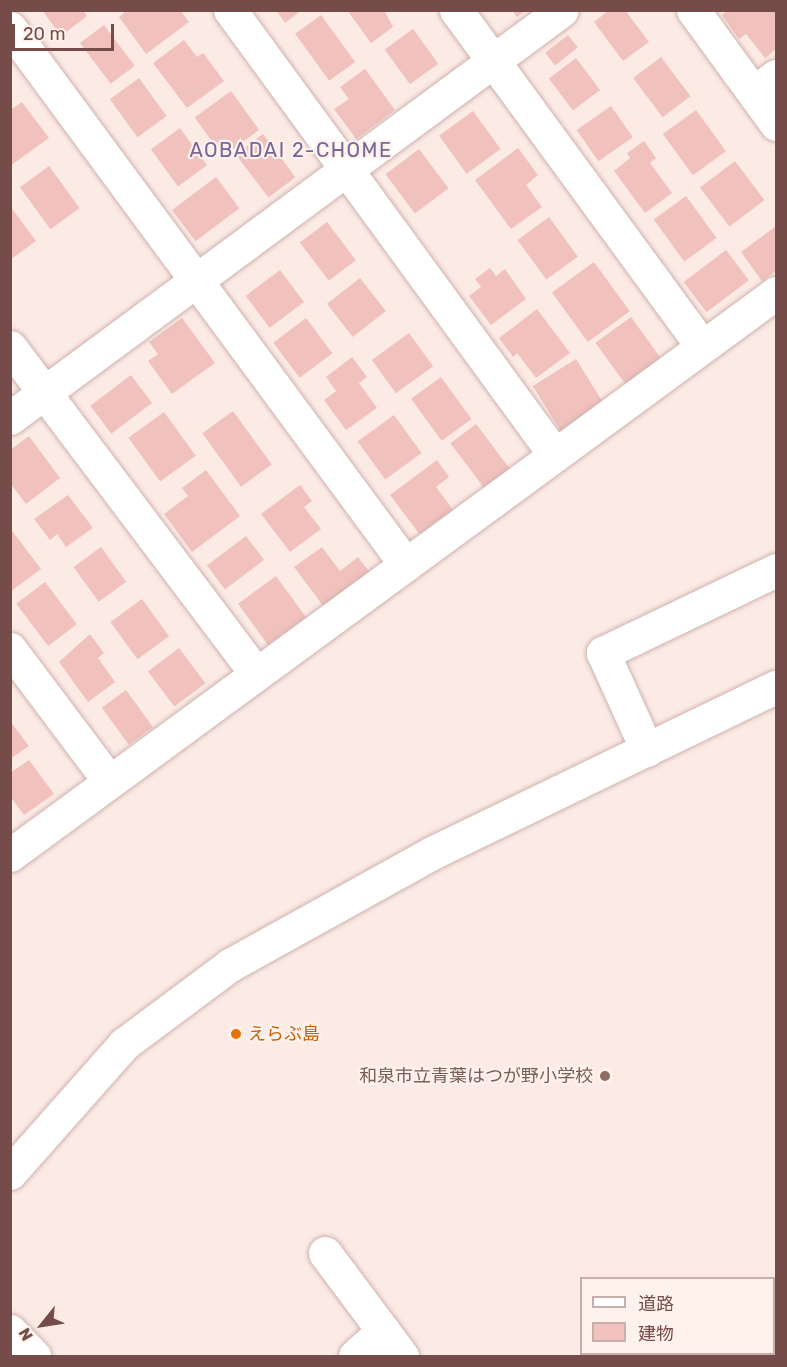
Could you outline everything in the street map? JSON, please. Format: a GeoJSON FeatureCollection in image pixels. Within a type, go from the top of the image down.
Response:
{"type":"FeatureCollection","features":[{"type":"Feature","properties":{"kind":"street"},"geometry":{"type":"LineString","coordinates":[[230,10],[346,172],[555,454]]}},
{"type":"Feature","properties":{"kind":"street"},"geometry":{"type":"LineString","coordinates":[[456,10],[702,346]]}},
{"type":"Feature","properties":{"kind":"street"},"geometry":{"type":"LineString","coordinates":[[10,418],[494,63],[562,10]]}},
{"type":"Feature","properties":{"kind":"street"},"geometry":{"type":"LineString","coordinates":[[693,10],[765,84],[777,124]]}},
{"type":"Feature","properties":{"kind":"street"},"geometry":{"type":"LineString","coordinates":[[10,28],[195,282],[406,565]]}},
{"type":"Feature","properties":{"kind":"street"},"geometry":{"type":"LineString","coordinates":[[10,855],[777,293]]}},
{"type":"Feature","properties":{"kind":"street"},"geometry":{"type":"LineString","coordinates":[[10,347],[43,394],[256,673]]}},
{"type":"Feature","properties":{"kind":"street"},"geometry":{"type":"LineString","coordinates":[[647,750],[603,653],[777,570]]}},
{"type":"Feature","properties":{"kind":"street"},"geometry":{"type":"LineString","coordinates":[[10,649],[109,781]]}},
{"type":"Feature","properties":{"kind":"street"},"geometry":{"type":"LineString","coordinates":[[10,1173],[124,1044],[230,965],[432,853],[777,687]]}},
{"type":"Feature","properties":{"kind":"street"},"geometry":{"type":"LineString","coordinates":[[325,1253],[402,1356]]}},
{"type":"Feature","properties":{"kind":"street"},"geometry":{"type":"LineString","coordinates":[[10,1331],[34,1356]]}},
{"type":"Feature","properties":{"kind":"street"},"geometry":{"type":"LineString","coordinates":[[355,1356],[383,1331]]}},
{"type":"Feature","properties":{"kind":"building"},"geometry":{"type":"Polygon","coordinates":[[[42,10],[83,10],[87,16],[61,36],[42,10]]]}},
{"type":"Feature","properties":{"kind":"building"},"geometry":{"type":"Polygon","coordinates":[[[127,10],[180,10],[189,22],[146,54],[119,17],[127,10]]]}},
{"type":"Feature","properties":{"kind":"building"},"geometry":{"type":"Polygon","coordinates":[[[276,10],[302,10],[285,23],[276,10]]]}},
{"type":"Feature","properties":{"kind":"building"},"geometry":{"type":"Polygon","coordinates":[[[347,10],[384,10],[393,27],[371,43],[347,10]]]}},
{"type":"Feature","properties":{"kind":"building"},"geometry":{"type":"Polygon","coordinates":[[[512,10],[526,10],[517,17],[512,10]]]}},
{"type":"Feature","properties":{"kind":"building"},"geometry":{"type":"Polygon","coordinates":[[[609,10],[625,10],[649,42],[623,61],[594,22],[609,10]]]}},
{"type":"Feature","properties":{"kind":"building"},"geometry":{"type":"Polygon","coordinates":[[[728,10],[776,10],[776,49],[765,58],[746,34],[739,39],[722,15],[728,10]]]}},
{"type":"Feature","properties":{"kind":"building"},"geometry":{"type":"Polygon","coordinates":[[[321,15],[355,62],[329,81],[295,34],[321,15]]]}},
{"type":"Feature","properties":{"kind":"building"},"geometry":{"type":"Polygon","coordinates":[[[104,25],[135,66],[111,84],[80,43],[104,25]]]}},
{"type":"Feature","properties":{"kind":"building"},"geometry":{"type":"Polygon","coordinates":[[[413,29],[438,64],[410,84],[385,50],[413,29]]]}},
{"type":"Feature","properties":{"kind":"building"},"geometry":{"type":"Polygon","coordinates":[[[568,35],[578,48],[555,65],[545,53],[568,35]]]}},
{"type":"Feature","properties":{"kind":"building"},"geometry":{"type":"Polygon","coordinates":[[[184,40],[197,57],[203,53],[224,81],[187,108],[153,63],[184,40]]]}},
{"type":"Feature","properties":{"kind":"building"},"geometry":{"type":"Polygon","coordinates":[[[661,57],[690,96],[663,117],[633,78],[661,57]]]}},
{"type":"Feature","properties":{"kind":"building"},"geometry":{"type":"Polygon","coordinates":[[[576,58],[600,90],[573,110],[549,78],[576,58]]]}},
{"type":"Feature","properties":{"kind":"building"},"geometry":{"type":"Polygon","coordinates":[[[365,69],[395,110],[356,139],[334,109],[349,99],[340,87],[365,69]]]}},
{"type":"Feature","properties":{"kind":"building"},"geometry":{"type":"Polygon","coordinates":[[[139,78],[167,116],[138,137],[110,99],[139,78]]]}},
{"type":"Feature","properties":{"kind":"building"},"geometry":{"type":"Polygon","coordinates":[[[231,91],[259,130],[223,156],[195,117],[231,91]]]}},
{"type":"Feature","properties":{"kind":"building"},"geometry":{"type":"Polygon","coordinates":[[[22,102],[49,138],[10,166],[10,110],[22,102]]]}},
{"type":"Feature","properties":{"kind":"building"},"geometry":{"type":"Polygon","coordinates":[[[611,106],[633,137],[598,161],[577,130],[611,106]]]}},
{"type":"Feature","properties":{"kind":"building"},"geometry":{"type":"Polygon","coordinates":[[[696,110],[726,151],[693,175],[663,134],[696,110]]]}},
{"type":"Feature","properties":{"kind":"building"},"geometry":{"type":"Polygon","coordinates":[[[473,111],[501,149],[467,174],[439,136],[473,111]]]}},
{"type":"Feature","properties":{"kind":"building"},"geometry":{"type":"Polygon","coordinates":[[[180,128],[207,165],[178,186],[151,149],[180,128]]]}},
{"type":"Feature","properties":{"kind":"building"},"geometry":{"type":"Polygon","coordinates":[[[263,134],[295,177],[268,198],[236,154],[263,134]]]}},
{"type":"Feature","properties":{"kind":"building"},"geometry":{"type":"Polygon","coordinates":[[[644,141],[656,158],[650,163],[672,193],[645,213],[614,171],[630,158],[627,153],[644,141]]]}},
{"type":"Feature","properties":{"kind":"building"},"geometry":{"type":"Polygon","coordinates":[[[518,148],[538,175],[526,185],[542,207],[511,229],[475,180],[518,148]]]}},
{"type":"Feature","properties":{"kind":"building"},"geometry":{"type":"Polygon","coordinates":[[[419,149],[448,188],[415,213],[385,174],[419,149]]]}},
{"type":"Feature","properties":{"kind":"building"},"geometry":{"type":"Polygon","coordinates":[[[735,161],[764,200],[729,227],[700,187],[735,161]]]}},
{"type":"Feature","properties":{"kind":"building"},"geometry":{"type":"Polygon","coordinates":[[[49,166],[80,208],[50,229],[20,187],[49,166]]]}},
{"type":"Feature","properties":{"kind":"building"},"geometry":{"type":"Polygon","coordinates":[[[216,177],[239,208],[196,241],[172,210],[216,177]]]}},
{"type":"Feature","properties":{"kind":"building"},"geometry":{"type":"Polygon","coordinates":[[[686,196],[717,238],[684,262],[654,220],[686,196]]]}},
{"type":"Feature","properties":{"kind":"building"},"geometry":{"type":"Polygon","coordinates":[[[10,206],[36,241],[10,260],[10,206]]]}},
{"type":"Feature","properties":{"kind":"building"},"geometry":{"type":"Polygon","coordinates":[[[549,217],[578,257],[546,280],[517,240],[549,217]]]}},
{"type":"Feature","properties":{"kind":"building"},"geometry":{"type":"Polygon","coordinates":[[[327,222],[356,260],[329,281],[300,242],[327,222]]]}},
{"type":"Feature","properties":{"kind":"building"},"geometry":{"type":"Polygon","coordinates":[[[776,226],[776,271],[762,281],[741,252],[776,226]]]}},
{"type":"Feature","properties":{"kind":"building"},"geometry":{"type":"Polygon","coordinates":[[[726,250],[749,280],[707,312],[684,282],[726,250]]]}},
{"type":"Feature","properties":{"kind":"building"},"geometry":{"type":"Polygon","coordinates":[[[594,262],[630,311],[588,342],[552,293],[594,262]]]}},
{"type":"Feature","properties":{"kind":"building"},"geometry":{"type":"Polygon","coordinates":[[[490,268],[496,276],[505,269],[526,299],[491,325],[469,296],[481,287],[475,279],[490,268]]]}},
{"type":"Feature","properties":{"kind":"building"},"geometry":{"type":"Polygon","coordinates":[[[280,270],[304,302],[270,328],[246,296],[280,270]]]}},
{"type":"Feature","properties":{"kind":"building"},"geometry":{"type":"Polygon","coordinates":[[[360,278],[386,311],[353,337],[327,304],[360,278]]]}},
{"type":"Feature","properties":{"kind":"building"},"geometry":{"type":"Polygon","coordinates":[[[537,309],[570,353],[536,378],[517,353],[513,357],[499,338],[537,309]]]}},
{"type":"Feature","properties":{"kind":"building"},"geometry":{"type":"Polygon","coordinates":[[[631,317],[662,360],[627,386],[595,343],[631,317]]]}},
{"type":"Feature","properties":{"kind":"building"},"geometry":{"type":"Polygon","coordinates":[[[182,318],[215,363],[172,394],[148,361],[158,354],[149,342],[182,318]]]}},
{"type":"Feature","properties":{"kind":"building"},"geometry":{"type":"Polygon","coordinates":[[[306,318],[332,353],[300,378],[273,343],[306,318]]]}},
{"type":"Feature","properties":{"kind":"building"},"geometry":{"type":"Polygon","coordinates":[[[409,333],[433,366],[396,393],[372,360],[409,333]]]}},
{"type":"Feature","properties":{"kind":"building"},"geometry":{"type":"Polygon","coordinates":[[[352,357],[367,377],[359,383],[377,408],[346,430],[324,400],[336,391],[326,377],[352,357]]]}},
{"type":"Feature","properties":{"kind":"building"},"geometry":{"type":"Polygon","coordinates":[[[576,359],[604,404],[561,431],[533,386],[576,359]]]}},
{"type":"Feature","properties":{"kind":"building"},"geometry":{"type":"Polygon","coordinates":[[[131,375],[152,403],[111,434],[90,406],[131,375]]]}},
{"type":"Feature","properties":{"kind":"building"},"geometry":{"type":"Polygon","coordinates":[[[441,377],[472,419],[442,441],[411,399],[441,377]]]}},
{"type":"Feature","properties":{"kind":"building"},"geometry":{"type":"Polygon","coordinates":[[[233,411],[272,464],[241,487],[202,433],[233,411]]]}},
{"type":"Feature","properties":{"kind":"building"},"geometry":{"type":"Polygon","coordinates":[[[164,412],[196,456],[160,482],[128,438],[164,412]]]}},
{"type":"Feature","properties":{"kind":"building"},"geometry":{"type":"Polygon","coordinates":[[[394,415],[422,453],[385,479],[358,441],[394,415]]]}},
{"type":"Feature","properties":{"kind":"building"},"geometry":{"type":"Polygon","coordinates":[[[476,424],[512,471],[486,490],[450,443],[476,424]]]}},
{"type":"Feature","properties":{"kind":"building"},"geometry":{"type":"Polygon","coordinates":[[[29,436],[60,478],[26,504],[10,483],[10,450],[29,436]]]}},
{"type":"Feature","properties":{"kind":"building"},"geometry":{"type":"Polygon","coordinates":[[[437,460],[449,477],[436,487],[457,515],[424,540],[390,495],[437,460]]]}},
{"type":"Feature","properties":{"kind":"building"},"geometry":{"type":"Polygon","coordinates":[[[206,470],[240,516],[192,552],[164,514],[188,496],[182,488],[206,470]]]}},
{"type":"Feature","properties":{"kind":"building"},"geometry":{"type":"Polygon","coordinates":[[[300,485],[312,501],[304,507],[321,529],[290,552],[261,514],[300,485]]]}},
{"type":"Feature","properties":{"kind":"building"},"geometry":{"type":"Polygon","coordinates":[[[68,495],[93,528],[66,547],[57,534],[50,540],[34,519],[68,495]]]}},
{"type":"Feature","properties":{"kind":"building"},"geometry":{"type":"Polygon","coordinates":[[[10,528],[41,569],[10,592],[10,528]]]}},
{"type":"Feature","properties":{"kind":"building"},"geometry":{"type":"Polygon","coordinates":[[[246,536],[264,560],[225,589],[207,565],[246,536]]]}},
{"type":"Feature","properties":{"kind":"building"},"geometry":{"type":"Polygon","coordinates":[[[101,547],[126,582],[99,602],[73,567],[101,547]]]}},
{"type":"Feature","properties":{"kind":"building"},"geometry":{"type":"Polygon","coordinates":[[[322,547],[340,571],[358,557],[370,573],[324,607],[294,567],[322,547]]]}},
{"type":"Feature","properties":{"kind":"building"},"geometry":{"type":"Polygon","coordinates":[[[276,576],[306,617],[268,645],[238,604],[276,576]]]}},
{"type":"Feature","properties":{"kind":"building"},"geometry":{"type":"Polygon","coordinates":[[[45,582],[77,624],[48,646],[16,604],[45,582]]]}},
{"type":"Feature","properties":{"kind":"building"},"geometry":{"type":"Polygon","coordinates":[[[142,599],[169,636],[137,659],[110,622],[142,599]]]}},
{"type":"Feature","properties":{"kind":"building"},"geometry":{"type":"Polygon","coordinates":[[[90,634],[104,653],[98,658],[115,682],[88,702],[59,662],[90,634]]]}},
{"type":"Feature","properties":{"kind":"building"},"geometry":{"type":"Polygon","coordinates":[[[179,648],[205,683],[174,707],[148,671],[179,648]]]}},
{"type":"Feature","properties":{"kind":"building"},"geometry":{"type":"Polygon","coordinates":[[[126,690],[153,727],[129,745],[102,708],[126,690]]]}},
{"type":"Feature","properties":{"kind":"building"},"geometry":{"type":"Polygon","coordinates":[[[10,721],[29,746],[10,759],[10,721]]]}},
{"type":"Feature","properties":{"kind":"building"},"geometry":{"type":"Polygon","coordinates":[[[29,760],[54,794],[24,815],[10,796],[10,773],[29,760]]]}},
{"type":"Feature","properties":{"kind":"place","name":"えらぶ島"},"geometry":{"type":"Point","coordinates":[236,1034]}},
{"type":"Feature","properties":{"kind":"place","name":"和泉市立青葉はつが野小学校"},"geometry":{"type":"Point","coordinates":[605,1076]}},
{"type":"Feature","properties":{"kind":"district","name":"AOBADAI 2-CHOME"},"geometry":{"type":"Point","coordinates":[291,150]}}]}
